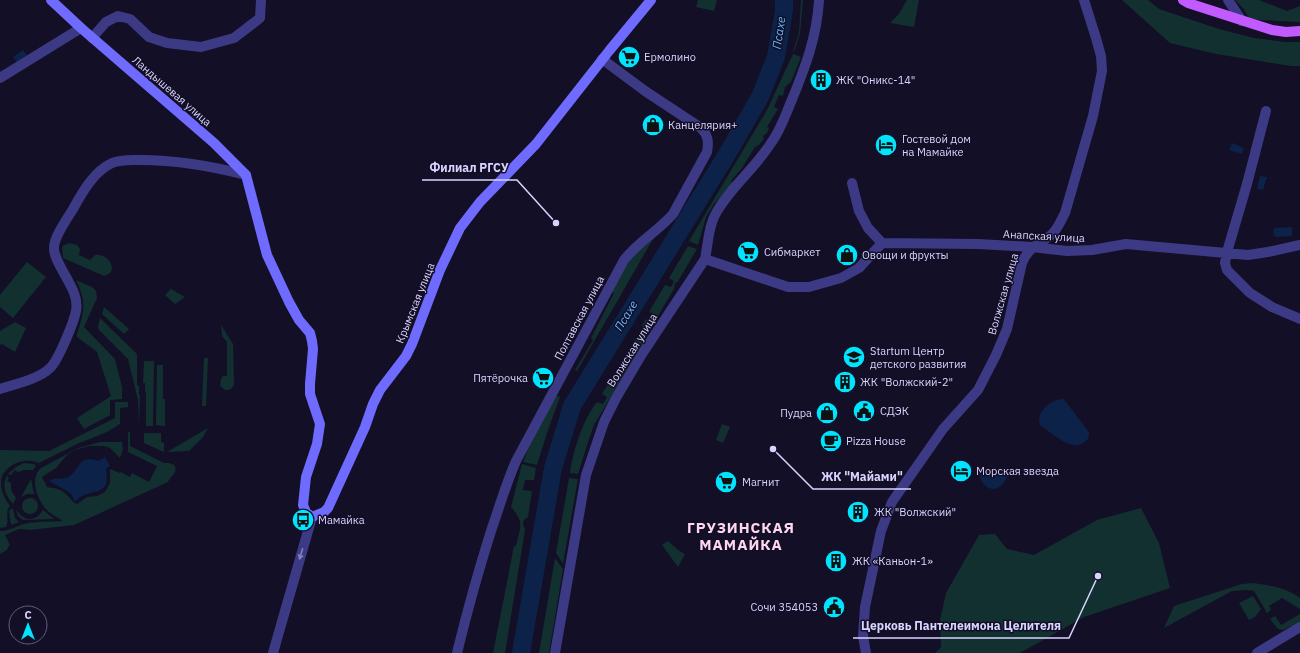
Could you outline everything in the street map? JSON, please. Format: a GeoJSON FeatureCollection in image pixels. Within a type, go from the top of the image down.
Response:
{"type":"FeatureCollection","features":[{"type":"Feature","properties":{"kind":"main road"},"geometry":{"type":"LineString","coordinates":[[1182,0],[1272,30],[1286,32],[1300,31]]}},
{"type":"Feature","properties":{"kind":"street","name":"Ландышевая улица"},"geometry":{"type":"LineString","coordinates":[[50,0],[214,143],[246,174]]}},
{"type":"Feature","properties":{"kind":"street"},"geometry":{"type":"LineString","coordinates":[[92,38],[106,22],[118,16],[130,19],[149,37],[167,43],[201,47],[234,38],[260,18],[261,0]]}},
{"type":"Feature","properties":{"kind":"street","name":"Крымская улица"},"geometry":{"type":"LineString","coordinates":[[312,516],[324,512],[328,508],[365,427],[376,397],[409,350],[440,270],[460,228],[480,202],[536,144],[602,59],[651,0]]}},
{"type":"Feature","properties":{"kind":"street"},"geometry":{"type":"LineString","coordinates":[[819,0],[819,10],[811,50],[781,126],[772,143],[758,162],[732,190],[715,215],[705,259],[788,287],[809,287],[841,278],[860,268],[882,243],[868,228],[860,211],[852,183]]}},
{"type":"Feature","properties":{"kind":"street","name":"Волжская улица"},"geometry":{"type":"LineString","coordinates":[[866,653],[863,636],[865,607],[882,531],[892,502],[943,429],[978,390],[996,355],[1007,329],[1025,255],[1032,247],[1052,234],[1059,226],[1066,213],[1093,116],[1102,71],[1101,56],[1084,0]]}},
{"type":"Feature","properties":{"kind":"street"},"geometry":{"type":"LineString","coordinates":[[1228,0],[1242,21]]}},
{"type":"Feature","properties":{"kind":"street"},"geometry":{"type":"LineString","coordinates":[[0,78],[81,28]]}},
{"type":"Feature","properties":{"kind":"street","name":"Полтавская улица"},"geometry":{"type":"LineString","coordinates":[[457,653],[480,566],[509,478],[516,462],[624,260],[632,250],[666,222],[673,214],[707,152],[709,144],[706,133],[701,128],[602,59]]}},
{"type":"Feature","properties":{"kind":"street"},"geometry":{"type":"LineString","coordinates":[[1266,111],[1225,263],[1227,270],[1250,294],[1272,307],[1300,319]]}},
{"type":"Feature","properties":{"kind":"street"},"geometry":{"type":"LineString","coordinates":[[0,389],[40,375],[50,368],[61,350],[76,311],[76,302],[72,287],[53,250],[60,231],[81,194],[100,171],[112,163],[124,160],[164,160],[218,168],[246,174],[267,255],[289,302],[299,320],[310,333],[313,349],[310,394],[320,424],[317,444],[306,477],[303,506],[306,512],[312,516],[273,653]]}},
{"type":"Feature","properties":{"kind":"street","name":"Анапская улица"},"geometry":{"type":"LineString","coordinates":[[882,243],[978,244],[1032,247],[1067,252],[1092,250],[1126,244],[1248,255],[1300,245]]}},
{"type":"Feature","properties":{"kind":"street","name":"Волжская улица"},"geometry":{"type":"LineString","coordinates":[[555,653],[586,475],[604,422],[616,398],[642,354],[705,259]]}},
{"type":"Feature","properties":{"kind":"street"},"geometry":{"type":"LineString","coordinates":[[1257,653],[1300,627]]}},
{"type":"Feature","properties":{"kind":"green space"},"geometry":{"type":"Polygon","coordinates":[[[698,0],[717,0],[714,11],[696,7],[698,0]]]}},
{"type":"Feature","properties":{"kind":"green space"},"geometry":{"type":"Polygon","coordinates":[[[801,0],[803,0],[800,34],[793,51],[799,33],[801,0]]]}},
{"type":"Feature","properties":{"kind":"green space"},"geometry":{"type":"Polygon","coordinates":[[[907,0],[919,0],[914,27],[890,23],[898,15],[907,0]]]}},
{"type":"Feature","properties":{"kind":"green space"},"geometry":{"type":"Polygon","coordinates":[[[1122,0],[1148,0],[1159,9],[1219,29],[1254,38],[1285,42],[1300,42],[1300,66],[1291,66],[1216,54],[1170,43],[1122,0]]]}},
{"type":"Feature","properties":{"kind":"green space"},"geometry":{"type":"Polygon","coordinates":[[[1235,0],[1259,0],[1287,11],[1300,6],[1300,22],[1249,18],[1243,8],[1235,0]]]}},
{"type":"Feature","properties":{"kind":"green space"},"geometry":{"type":"Polygon","coordinates":[[[793,54],[801,57],[791,82],[785,87],[783,96],[779,95],[774,107],[778,109],[767,127],[769,128],[767,133],[763,136],[764,139],[755,147],[742,168],[731,181],[733,183],[714,204],[706,217],[698,245],[689,241],[767,110],[793,54]]]}},
{"type":"Feature","properties":{"kind":"green space"},"geometry":{"type":"Polygon","coordinates":[[[657,232],[577,371],[575,370],[593,340],[591,338],[614,293],[610,291],[633,255],[657,232]]]}},
{"type":"Feature","properties":{"kind":"green space"},"geometry":{"type":"Polygon","coordinates":[[[70,243],[77,245],[80,249],[79,255],[90,260],[95,255],[105,257],[111,263],[112,267],[109,274],[104,276],[63,258],[62,247],[70,243]]]}},
{"type":"Feature","properties":{"kind":"green space"},"geometry":{"type":"Polygon","coordinates":[[[688,246],[697,249],[677,283],[676,282],[675,287],[658,316],[649,312],[665,285],[671,287],[674,281],[669,278],[688,246]]]}},
{"type":"Feature","properties":{"kind":"green space"},"geometry":{"type":"Polygon","coordinates":[[[27,262],[46,277],[13,318],[0,307],[0,295],[27,262]]]}},
{"type":"Feature","properties":{"kind":"green space"},"geometry":{"type":"Polygon","coordinates":[[[76,280],[92,287],[96,291],[97,298],[84,327],[115,359],[122,387],[122,399],[110,400],[110,415],[84,429],[77,418],[111,396],[97,352],[77,337],[83,313],[83,301],[76,280]]]}},
{"type":"Feature","properties":{"kind":"green space"},"geometry":{"type":"Polygon","coordinates":[[[171,289],[185,297],[175,304],[165,295],[171,289]]]}},
{"type":"Feature","properties":{"kind":"green space"},"geometry":{"type":"Polygon","coordinates":[[[104,307],[129,329],[124,334],[102,314],[104,307]]]}},
{"type":"Feature","properties":{"kind":"green space"},"geometry":{"type":"Polygon","coordinates":[[[100,318],[137,354],[137,385],[139,386],[140,395],[139,425],[138,400],[128,359],[99,330],[98,327],[100,318]]]}},
{"type":"Feature","properties":{"kind":"green space"},"geometry":{"type":"Polygon","coordinates":[[[646,319],[653,323],[653,326],[594,425],[578,474],[570,473],[576,445],[587,417],[597,402],[603,404],[607,397],[602,394],[643,327],[642,325],[646,319]]]}},
{"type":"Feature","properties":{"kind":"green space"},"geometry":{"type":"Polygon","coordinates":[[[15,322],[26,328],[15,352],[2,344],[0,345],[0,331],[15,322]]]}},
{"type":"Feature","properties":{"kind":"green space"},"geometry":{"type":"Polygon","coordinates":[[[221,325],[233,344],[234,384],[232,388],[227,390],[220,386],[223,376],[227,376],[227,342],[222,336],[221,325]]]}},
{"type":"Feature","properties":{"kind":"green space"},"geometry":{"type":"Polygon","coordinates":[[[204,358],[208,358],[206,406],[202,406],[204,358]]]}},
{"type":"Feature","properties":{"kind":"green space"},"geometry":{"type":"Polygon","coordinates":[[[144,361],[154,361],[153,426],[146,426],[146,392],[145,383],[143,383],[144,361]]]}},
{"type":"Feature","properties":{"kind":"green space"},"geometry":{"type":"Polygon","coordinates":[[[157,365],[163,365],[165,426],[156,425],[157,365]]]}},
{"type":"Feature","properties":{"kind":"green space"},"geometry":{"type":"Polygon","coordinates":[[[554,395],[560,397],[537,465],[523,462],[533,438],[554,395]]]}},
{"type":"Feature","properties":{"kind":"green space"},"geometry":{"type":"Polygon","coordinates":[[[115,402],[128,402],[128,407],[120,408],[120,424],[107,432],[77,444],[39,463],[27,461],[14,464],[9,467],[2,477],[1,486],[6,501],[10,506],[7,511],[6,527],[1,528],[0,450],[49,451],[115,418],[115,402]]]}},
{"type":"Feature","properties":{"kind":"green space"},"geometry":{"type":"Polygon","coordinates":[[[722,424],[730,427],[723,443],[716,440],[722,424]]]}},
{"type":"Feature","properties":{"kind":"green space"},"geometry":{"type":"Polygon","coordinates":[[[208,428],[203,437],[189,451],[167,452],[208,428]]]}},
{"type":"Feature","properties":{"kind":"green space"},"geometry":{"type":"Polygon","coordinates":[[[128,432],[130,432],[130,446],[164,463],[174,465],[175,472],[168,482],[74,525],[30,530],[19,529],[5,535],[10,545],[7,550],[0,554],[0,531],[29,523],[63,521],[49,512],[42,504],[37,493],[35,482],[36,477],[41,468],[78,448],[100,442],[122,442],[123,449],[120,458],[110,448],[103,446],[89,446],[75,450],[67,455],[56,468],[42,477],[47,487],[61,490],[77,504],[87,497],[97,496],[105,492],[110,483],[110,469],[120,473],[121,472],[130,477],[132,473],[149,482],[157,466],[128,452],[128,432]]]}},
{"type":"Feature","properties":{"kind":"green space"},"geometry":{"type":"Polygon","coordinates":[[[144,433],[161,433],[161,442],[164,443],[164,452],[144,443],[144,433]]]}},
{"type":"Feature","properties":{"kind":"green space"},"geometry":{"type":"Polygon","coordinates":[[[24,463],[34,464],[36,466],[33,470],[18,472],[15,470],[11,475],[8,474],[16,467],[24,463]]]}},
{"type":"Feature","properties":{"kind":"green space"},"geometry":{"type":"Polygon","coordinates":[[[522,464],[536,468],[534,480],[525,480],[523,490],[532,491],[528,517],[524,520],[523,524],[525,530],[505,653],[493,653],[514,546],[516,546],[520,530],[520,521],[511,507],[522,464]]]}},
{"type":"Feature","properties":{"kind":"green space"},"geometry":{"type":"Polygon","coordinates":[[[7,476],[9,478],[7,481],[11,483],[11,490],[16,498],[13,504],[8,498],[4,487],[7,476]]]}},
{"type":"Feature","properties":{"kind":"green space"},"geometry":{"type":"Polygon","coordinates":[[[569,478],[578,479],[563,564],[556,553],[569,478]]]}},
{"type":"Feature","properties":{"kind":"green space"},"geometry":{"type":"Polygon","coordinates":[[[31,479],[34,494],[27,494],[21,497],[31,479]]]}},
{"type":"Feature","properties":{"kind":"green space"},"geometry":{"type":"Polygon","coordinates":[[[27,498],[33,498],[38,503],[36,512],[33,514],[27,514],[22,509],[22,503],[27,498]]]}},
{"type":"Feature","properties":{"kind":"green space"},"geometry":{"type":"Polygon","coordinates":[[[1141,508],[1159,543],[1170,588],[1084,617],[1020,653],[935,653],[941,647],[940,620],[946,593],[979,535],[995,534],[1007,549],[1034,555],[1097,520],[1141,508]]]}},
{"type":"Feature","properties":{"kind":"green space"},"geometry":{"type":"Polygon","coordinates":[[[13,509],[15,518],[19,522],[11,525],[9,511],[13,509]]]}},
{"type":"Feature","properties":{"kind":"green space"},"geometry":{"type":"Polygon","coordinates":[[[16,510],[23,517],[32,519],[37,517],[43,510],[54,519],[23,520],[18,516],[16,510]]]}},
{"type":"Feature","properties":{"kind":"green space"},"geometry":{"type":"Polygon","coordinates":[[[668,541],[685,554],[678,567],[662,545],[668,541]]]}},
{"type":"Feature","properties":{"kind":"green space"},"geometry":{"type":"Polygon","coordinates":[[[555,558],[563,569],[549,653],[539,653],[555,558]]]}},
{"type":"Feature","properties":{"kind":"green space"},"geometry":{"type":"Polygon","coordinates":[[[1253,583],[1289,591],[1300,598],[1300,609],[1282,598],[1269,606],[1271,610],[1267,613],[1254,591],[1232,591],[1164,628],[1174,606],[1242,584],[1253,583]]]}},
{"type":"Feature","properties":{"kind":"green space"},"geometry":{"type":"Polygon","coordinates":[[[1253,596],[1261,609],[1255,617],[1249,620],[1239,603],[1253,596]]]}},
{"type":"Feature","properties":{"kind":"green space"},"geometry":{"type":"Polygon","coordinates":[[[1300,614],[1300,622],[1283,630],[1278,629],[1270,619],[1275,616],[1281,625],[1300,614]]]}},
{"type":"Feature","properties":{"kind":"water"},"geometry":{"type":"Polygon","coordinates":[[[23,50],[27,55],[17,62],[13,57],[23,50]]]}},
{"type":"Feature","properties":{"kind":"water"},"geometry":{"type":"Polygon","coordinates":[[[1232,143],[1244,148],[1242,154],[1229,150],[1232,143]]]}},
{"type":"Feature","properties":{"kind":"water"},"geometry":{"type":"Polygon","coordinates":[[[1260,176],[1267,177],[1263,190],[1257,189],[1260,176]]]}},
{"type":"Feature","properties":{"kind":"water"},"geometry":{"type":"Polygon","coordinates":[[[1292,227],[1292,236],[1276,237],[1274,235],[1273,230],[1275,228],[1292,227]]]}},
{"type":"Feature","properties":{"kind":"water"},"geometry":{"type":"Polygon","coordinates":[[[1063,399],[1089,432],[1088,439],[1078,445],[1072,445],[1061,440],[1040,425],[1040,415],[1045,407],[1054,401],[1063,399]]]}},
{"type":"Feature","properties":{"kind":"water"},"geometry":{"type":"Polygon","coordinates":[[[105,457],[110,466],[106,469],[106,485],[98,491],[80,497],[75,502],[72,495],[49,481],[68,477],[83,461],[87,459],[98,461],[105,457]]]}},
{"type":"Feature","properties":{"kind":"water"},"geometry":{"type":"Polygon","coordinates":[[[979,474],[1008,474],[1002,485],[993,489],[989,488],[981,481],[979,474]]]}},
{"type":"Feature","properties":{"kind":"waterway","name":"Псахе"},"geometry":{"type":"LineString","coordinates":[[521,653],[553,468],[572,406],[729,151],[760,97],[776,57],[784,10],[784,0]]}},
{"type":"Feature","properties":{"kind":"place","name":"Ермолино"},"geometry":{"type":"Point","coordinates":[629,57]}},
{"type":"Feature","properties":{"kind":"place","name":"ЖК \"Оникс-14\""},"geometry":{"type":"Point","coordinates":[821,80]}},
{"type":"Feature","properties":{"kind":"place","name":"Канцелярия+"},"geometry":{"type":"Point","coordinates":[653,125]}},
{"type":"Feature","properties":{"kind":"place","name":"Гостевой дом на Мамайке"},"geometry":{"type":"Point","coordinates":[886,145]}},
{"type":"Feature","properties":{"kind":"place","name":"Филиал РГСУ"},"geometry":{"type":"Point","coordinates":[556,223]}},
{"type":"Feature","properties":{"kind":"place","name":"Сибмаркет"},"geometry":{"type":"Point","coordinates":[748,252]}},
{"type":"Feature","properties":{"kind":"place","name":"Овощи и фрукты"},"geometry":{"type":"Point","coordinates":[847,255]}},
{"type":"Feature","properties":{"kind":"place","name":"Startum Центр детского развития"},"geometry":{"type":"Point","coordinates":[854,357]}},
{"type":"Feature","properties":{"kind":"place","name":"Пятёрочка"},"geometry":{"type":"Point","coordinates":[543,378]}},
{"type":"Feature","properties":{"kind":"place","name":"ЖК \"Волжский-2\""},"geometry":{"type":"Point","coordinates":[845,382]}},
{"type":"Feature","properties":{"kind":"place","name":"СДЭК"},"geometry":{"type":"Point","coordinates":[864,411]}},
{"type":"Feature","properties":{"kind":"place","name":"Пудра"},"geometry":{"type":"Point","coordinates":[827,413]}},
{"type":"Feature","properties":{"kind":"place","name":"Pizza House"},"geometry":{"type":"Point","coordinates":[831,441]}},
{"type":"Feature","properties":{"kind":"place","name":"ЖК \"Майами\""},"geometry":{"type":"Point","coordinates":[773,449]}},
{"type":"Feature","properties":{"kind":"place","name":"Морская звезда"},"geometry":{"type":"Point","coordinates":[961,471]}},
{"type":"Feature","properties":{"kind":"place","name":"Магнит"},"geometry":{"type":"Point","coordinates":[726,482]}},
{"type":"Feature","properties":{"kind":"place","name":"ЖК \"Волжский\""},"geometry":{"type":"Point","coordinates":[858,512]}},
{"type":"Feature","properties":{"kind":"place","name":"Мамайка"},"geometry":{"type":"Point","coordinates":[303,520]}},
{"type":"Feature","properties":{"kind":"place","name":"ЖК «Каньон-1»"},"geometry":{"type":"Point","coordinates":[836,561]}},
{"type":"Feature","properties":{"kind":"place","name":"Церковь Пантелеимона Целителя"},"geometry":{"type":"Point","coordinates":[1098,576]}},
{"type":"Feature","properties":{"kind":"place","name":"Сочи 354053"},"geometry":{"type":"Point","coordinates":[834,607]}},
{"type":"Feature","properties":{"kind":"district","name":"ГРУЗИНСКАЯ МАМАЙКА"},"geometry":{"type":"Point","coordinates":[741,536]}}]}
